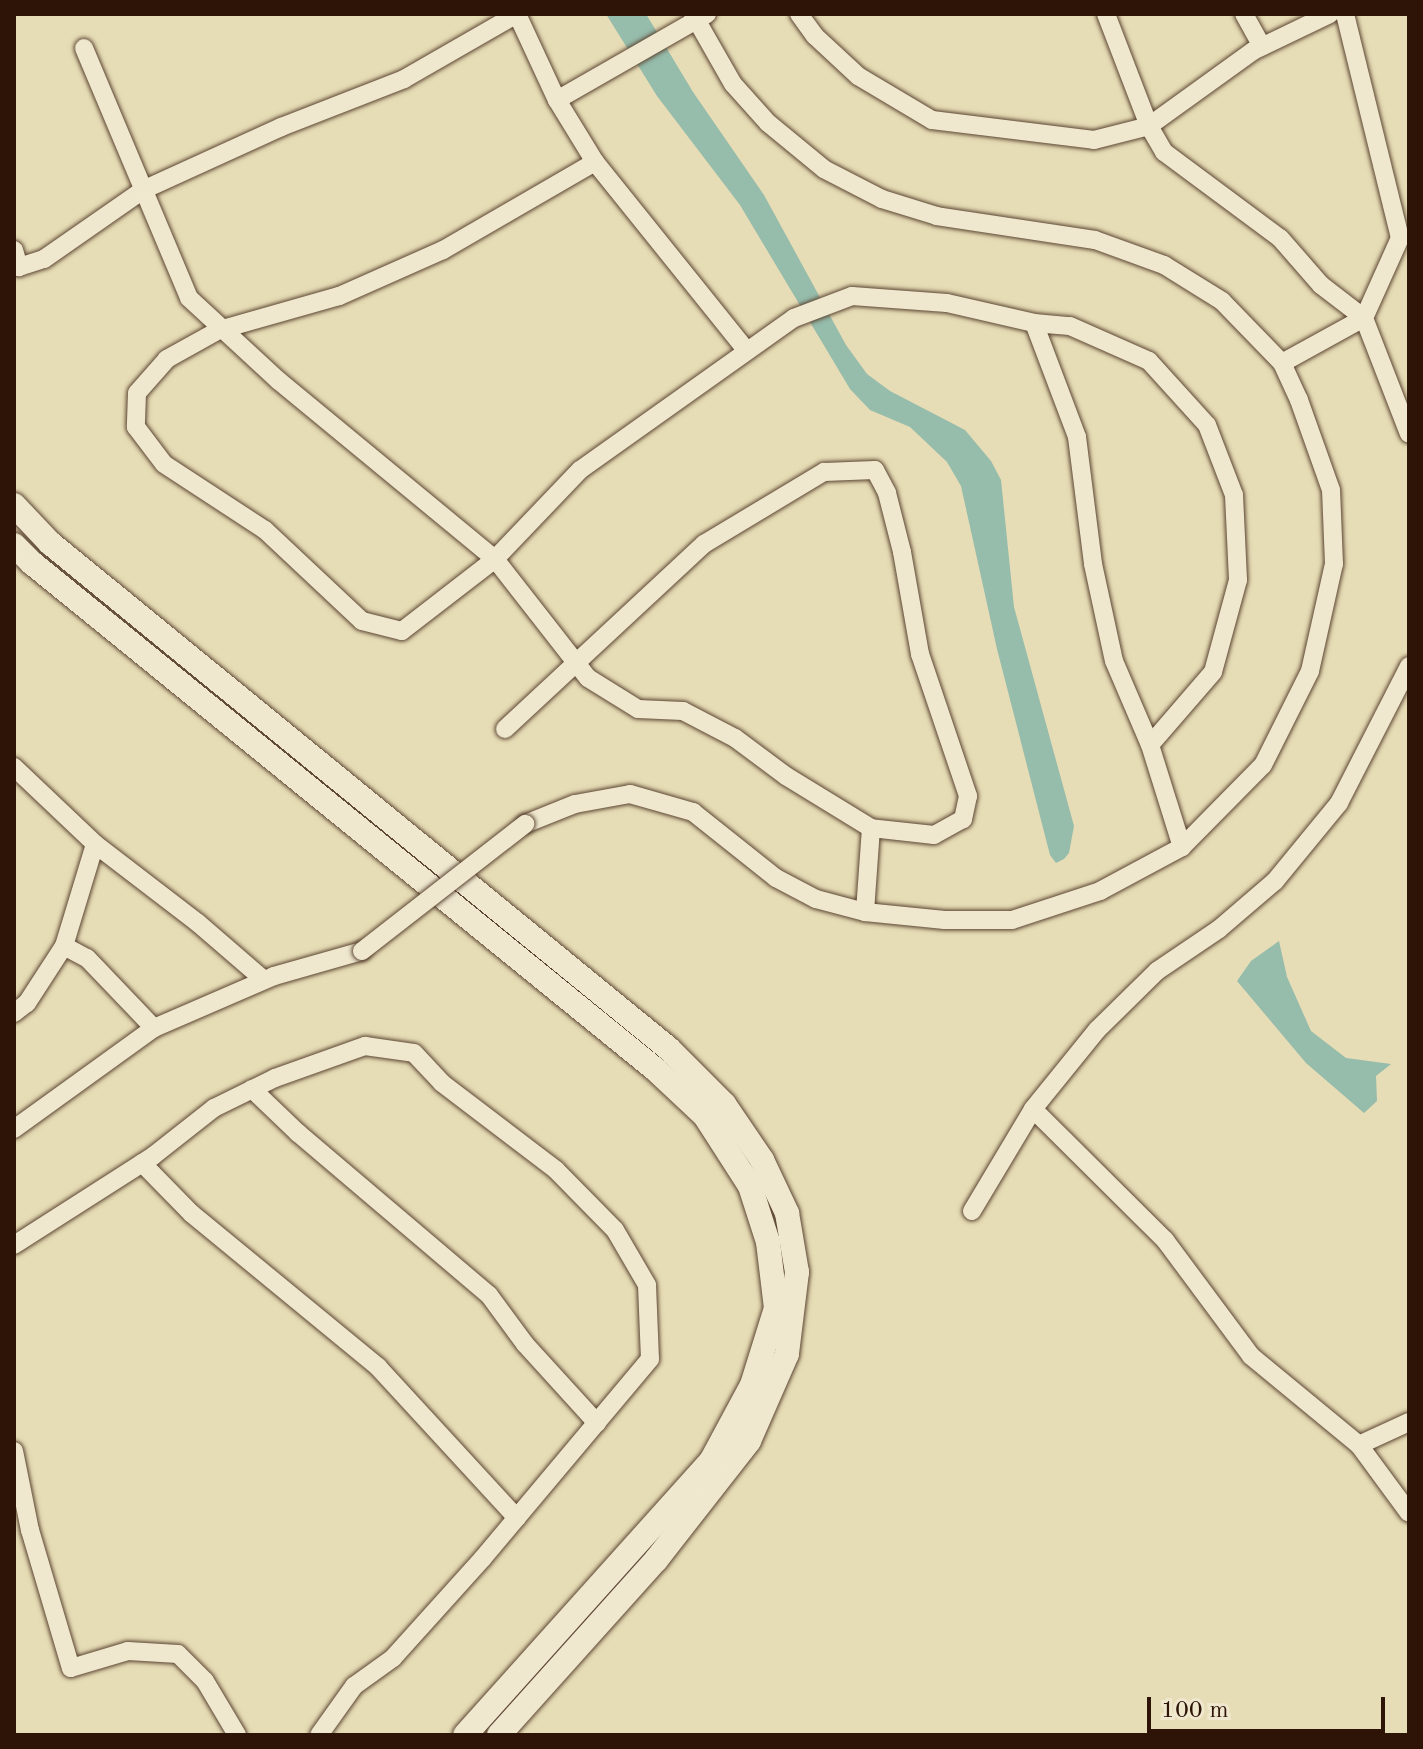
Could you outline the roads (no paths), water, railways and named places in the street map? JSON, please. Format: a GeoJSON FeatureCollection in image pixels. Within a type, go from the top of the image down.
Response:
{"type":"FeatureCollection","features":[{"type":"Feature","properties":{"kind":"street"},"geometry":{"type":"LineString","coordinates":[[14,250],[19,267],[44,259],[143,190],[281,127],[404,79],[517,14],[557,100],[595,162],[746,350]]}},
{"type":"Feature","properties":{"kind":"street"},"geometry":{"type":"LineString","coordinates":[[799,14],[815,36],[858,76],[932,120],[1094,140],[1149,126],[1262,46],[1330,14]]}},
{"type":"Feature","properties":{"kind":"street"},"geometry":{"type":"LineString","coordinates":[[1106,14],[1149,126],[1164,152],[1280,238],[1321,285],[1364,318],[1409,434]]}},
{"type":"Feature","properties":{"kind":"street"},"geometry":{"type":"LineString","coordinates":[[1244,14],[1262,46]]}},
{"type":"Feature","properties":{"kind":"street"},"geometry":{"type":"LineString","coordinates":[[1282,363],[1364,318],[1400,238],[1345,14]]}},
{"type":"Feature","properties":{"kind":"street"},"geometry":{"type":"LineString","coordinates":[[14,1129],[154,1028],[264,980],[362,951],[525,824],[575,804],[630,794],[693,812],[776,878],[816,899],[865,912],[945,920],[1012,920],[1100,891],[1182,847],[1263,765],[1310,671],[1334,564],[1331,490],[1299,400],[1282,363],[1222,301],[1164,265],[1095,240],[937,216],[882,199],[824,169],[768,123],[733,84],[698,16],[557,100]]}},
{"type":"Feature","properties":{"kind":"street"},"geometry":{"type":"LineString","coordinates":[[84,48],[189,298],[219,330],[495,559],[577,664],[588,678],[638,709],[683,711],[735,738],[786,776],[871,828],[934,835],[963,819],[968,796],[920,654],[902,552],[887,493],[875,470],[824,472],[704,544],[577,664],[505,729]]}},
{"type":"Feature","properties":{"kind":"street"},"geometry":{"type":"LineString","coordinates":[[595,162],[443,250],[339,296],[219,330],[167,359],[137,393],[136,427],[164,464],[265,530],[362,621],[402,631],[495,559],[580,470],[794,318],[852,296],[947,303],[1034,323],[1070,326],[1149,361],[1207,425],[1234,495],[1238,580],[1213,672],[1150,745]]}},
{"type":"Feature","properties":{"kind":"street"},"geometry":{"type":"LineString","coordinates":[[1034,323],[1077,437],[1093,564],[1114,661],[1150,745],[1182,847]]}},
{"type":"Feature","properties":{"kind":"street"},"geometry":{"type":"LineString","coordinates":[[14,505],[50,543],[669,1049],[724,1104],[762,1160],[787,1213],[797,1272],[787,1354],[749,1441],[656,1560],[499,1735]]}},
{"type":"Feature","properties":{"kind":"street"},"geometry":{"type":"LineString","coordinates":[[14,545],[32,563],[656,1070],[705,1116],[750,1186],[768,1242],[776,1308],[752,1385],[711,1461],[465,1735]]}},
{"type":"Feature","properties":{"kind":"street"},"geometry":{"type":"LineString","coordinates":[[972,1211],[1033,1109],[1097,1030],[1157,971],[1219,929],[1275,881],[1339,803],[1409,666]]}},
{"type":"Feature","properties":{"kind":"street"},"geometry":{"type":"LineString","coordinates":[[14,767],[95,844],[198,923],[264,980]]}},
{"type":"Feature","properties":{"kind":"street"},"geometry":{"type":"LineString","coordinates":[[865,912],[871,828]]}},
{"type":"Feature","properties":{"kind":"street"},"geometry":{"type":"LineString","coordinates":[[14,1013],[27,1003],[64,946],[95,844]]}},
{"type":"Feature","properties":{"kind":"street"},"geometry":{"type":"LineString","coordinates":[[64,946],[87,958],[154,1028]]}},
{"type":"Feature","properties":{"kind":"street"},"geometry":{"type":"LineString","coordinates":[[14,1245],[142,1163],[214,1108],[327,1057],[365,1046],[414,1053],[442,1083],[556,1170],[615,1230],[647,1285],[650,1359],[517,1518],[393,1658],[354,1686],[319,1735]]}},
{"type":"Feature","properties":{"kind":"street"},"geometry":{"type":"LineString","coordinates":[[252,1089],[298,1133],[489,1295],[525,1344],[597,1423]]}},
{"type":"Feature","properties":{"kind":"street"},"geometry":{"type":"LineString","coordinates":[[1033,1109],[1165,1240],[1251,1356],[1359,1445],[1409,1513]]}},
{"type":"Feature","properties":{"kind":"street"},"geometry":{"type":"LineString","coordinates":[[142,1163],[225,1243],[378,1367],[517,1518]]}},
{"type":"Feature","properties":{"kind":"street"},"geometry":{"type":"LineString","coordinates":[[1359,1445],[1409,1422]]}},
{"type":"Feature","properties":{"kind":"street"},"geometry":{"type":"LineString","coordinates":[[14,1451],[30,1530],[71,1668],[128,1651],[178,1654],[205,1681],[237,1735]]}}]}
